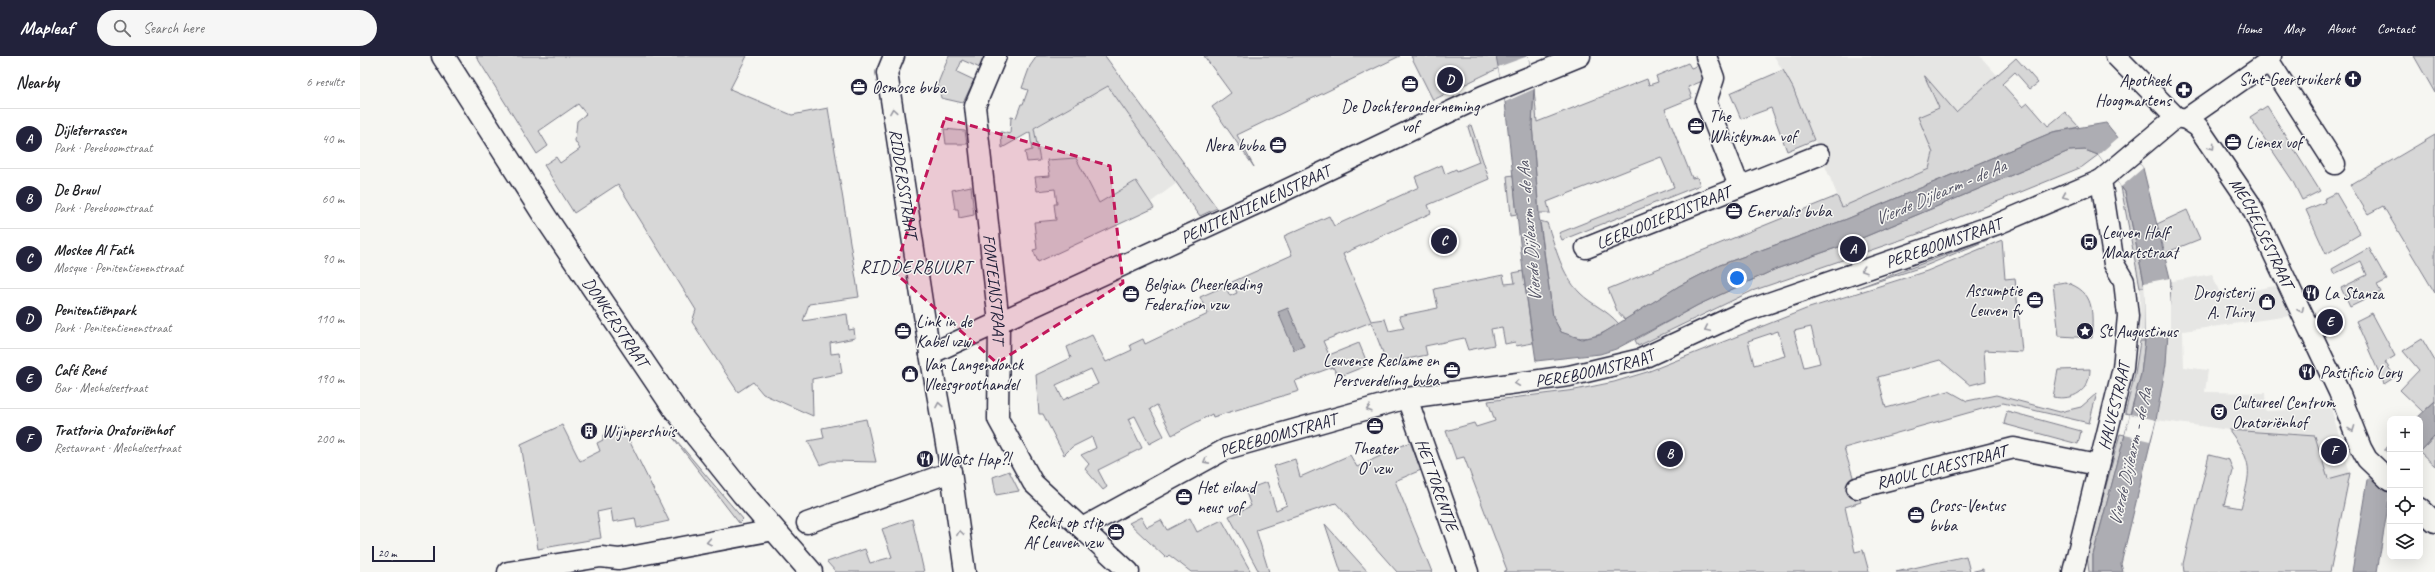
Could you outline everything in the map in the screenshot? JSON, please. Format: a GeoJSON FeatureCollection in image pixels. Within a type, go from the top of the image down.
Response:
{"type":"FeatureCollection","features":[{"type":"Feature","properties":{"kind":"street","name":"DONKERSTRAAT"},"geometry":{"type":"LineString","coordinates":[[443,56],[636,354],[674,408],[774,530],[811,572]]}},
{"type":"Feature","properties":{"kind":"street","name":"RIDDERSSTRAAT"},"geometry":{"type":"LineString","coordinates":[[894,56],[887,73],[930,354],[952,472],[965,572]]}},
{"type":"Feature","properties":{"kind":"street","name":"FONTEINSTRAAT"},"geometry":{"type":"LineString","coordinates":[[996,56],[975,106],[999,323],[998,418],[1033,482],[1129,572]]}},
{"type":"Feature","properties":{"kind":"street","name":"PENITENTIENENSTRAAT"},"geometry":{"type":"LineString","coordinates":[[930,354],[1502,88],[1580,56]]}},
{"type":"Feature","properties":{"kind":"street","name":"LEERLOOIERIJSTRAAT"},"geometry":{"type":"LineString","coordinates":[[1706,56],[1714,78],[1706,102],[1739,186]]}},
{"type":"Feature","properties":{"kind":"street","name":"MECHELSESTRAAT"},"geometry":{"type":"LineString","coordinates":[[2116,56],[2181,118],[2198,127],[2250,202],[2339,392],[2361,448],[2373,465],[2387,478]]}},
{"type":"Feature","properties":{"kind":"street"},"geometry":{"type":"LineString","coordinates":[[2270,58],[2335,164]]}},
{"type":"Feature","properties":{"kind":"street","name":"PEREBOOMSTRAAT"},"geometry":{"type":"LineString","coordinates":[[1082,528],[1226,450],[1407,398],[1569,376],[1641,359],[1743,312],[2000,223],[2106,176],[2132,154],[2181,118],[2270,58]]}},
{"type":"Feature","properties":{"kind":"street","name":"LEERLOOIERIJSTRAAT"},"geometry":{"type":"LineString","coordinates":[[1586,248],[1819,155]]}},
{"type":"Feature","properties":{"kind":"street","name":"HALVESTRAAT"},"geometry":{"type":"LineString","coordinates":[[2073,572],[2097,465],[2122,368],[2128,316],[2124,281],[2114,264],[2106,176]]}},
{"type":"Feature","properties":{"kind":"street","name":"HET TORENTJE"},"geometry":{"type":"LineString","coordinates":[[1407,398],[1468,572]]}},
{"type":"Feature","properties":{"kind":"street","name":"RAOUL CLAESSTRAAT"},"geometry":{"type":"LineString","coordinates":[[1857,488],[2014,448],[2097,465]]}},
{"type":"Feature","properties":{"kind":"street"},"geometry":{"type":"LineString","coordinates":[[808,523],[952,472]]}},
{"type":"Feature","properties":{"kind":"street"},"geometry":{"type":"LineString","coordinates":[[2423,511],[2435,522]]}},
{"type":"Feature","properties":{"kind":"street"},"geometry":{"type":"LineString","coordinates":[[508,572],[601,557],[619,559],[774,530]]}},
{"type":"Feature","properties":{"kind":"highlighted area"},"geometry":{"type":"Polygon","coordinates":[[[945,118],[1110,166],[1123,283],[997,363],[894,272],[945,118]]]}},
{"type":"Feature","properties":{"kind":"shaded area"},"geometry":{"type":"Polygon","coordinates":[[[476,56],[747,56],[730,89],[792,115],[828,108],[859,297],[809,304],[803,321],[847,314],[849,330],[854,329],[855,338],[830,343],[831,354],[839,353],[842,373],[812,379],[813,416],[763,394],[753,382],[738,392],[692,322],[696,310],[618,184],[574,213],[544,165],[556,157],[560,163],[580,149],[575,141],[577,121],[586,114],[578,104],[539,131],[548,146],[537,154],[476,56]]]}},
{"type":"Feature","properties":{"kind":"shaded area"},"geometry":{"type":"Polygon","coordinates":[[[949,56],[986,56],[980,68],[962,60],[957,72],[974,80],[963,103],[941,98],[938,83],[949,56]]]}},
{"type":"Feature","properties":{"kind":"shaded area"},"geometry":{"type":"Polygon","coordinates":[[[1037,56],[1105,56],[1217,208],[1200,216],[1108,86],[1034,128],[1040,161],[1027,162],[1025,152],[1032,150],[1030,132],[1002,148],[1001,132],[1010,134],[1011,117],[1016,118],[1021,104],[1023,104],[1028,90],[1022,88],[1030,66],[1037,56]]]}},
{"type":"Feature","properties":{"kind":"shaded area"},"geometry":{"type":"Polygon","coordinates":[[[1204,56],[1400,56],[1237,135],[1254,167],[1212,107],[1231,93],[1204,56]]]}},
{"type":"Feature","properties":{"kind":"shaded area"},"geometry":{"type":"Polygon","coordinates":[[[1411,56],[1528,56],[1492,71],[1433,100],[1411,56]]]}},
{"type":"Feature","properties":{"kind":"shaded area"},"geometry":{"type":"Polygon","coordinates":[[[1774,56],[1980,56],[1997,75],[1946,120],[1968,169],[1847,219],[1793,88],[1774,56]]]}},
{"type":"Feature","properties":{"kind":"shaded area"},"geometry":{"type":"Polygon","coordinates":[[[2414,56],[2435,56],[2435,93],[2414,56]]]}},
{"type":"Feature","properties":{"kind":"shaded area"},"geometry":{"type":"Polygon","coordinates":[[[2016,58],[2038,83],[2030,89],[2015,72],[2002,84],[2023,107],[2028,103],[2048,126],[2065,112],[2079,127],[2053,132],[1847,219],[1720,265],[1679,286],[1625,320],[1617,311],[1608,289],[1837,196],[1842,207],[1929,169],[1933,153],[1918,117],[1939,108],[1924,75],[1956,112],[2016,58]]]}},
{"type":"Feature","properties":{"kind":"shaded area"},"geometry":{"type":"Polygon","coordinates":[[[1688,63],[1691,68],[1699,65],[1705,80],[1688,87],[1692,98],[1665,109],[1692,178],[1697,177],[1700,185],[1562,240],[1559,233],[1674,187],[1661,157],[1547,202],[1550,213],[1539,213],[1532,124],[1534,89],[1537,122],[1647,79],[1649,85],[1658,82],[1656,76],[1688,63]]]}},
{"type":"Feature","properties":{"kind":"shaded area"},"geometry":{"type":"Polygon","coordinates":[[[1783,70],[1793,88],[1814,140],[1787,151],[1771,108],[1741,119],[1730,93],[1783,70]]]}},
{"type":"Feature","properties":{"kind":"shaded area"},"geometry":{"type":"Polygon","coordinates":[[[1108,86],[1177,183],[1151,202],[1135,181],[1099,203],[1076,158],[1040,161],[1034,129],[1108,86]]]}},
{"type":"Feature","properties":{"kind":"shaded area"},"geometry":{"type":"Polygon","coordinates":[[[2267,106],[2320,191],[2302,200],[2292,180],[2250,117],[2267,106]]]}},
{"type":"Feature","properties":{"kind":"shaded area"},"geometry":{"type":"Polygon","coordinates":[[[1471,125],[1489,179],[1428,205],[1431,213],[1343,254],[1371,321],[1385,319],[1389,331],[1404,328],[1399,316],[1438,308],[1434,289],[1503,275],[1505,284],[1515,283],[1513,273],[1523,271],[1533,343],[1516,346],[1515,342],[1505,344],[1502,327],[1491,329],[1494,345],[1468,350],[1464,338],[1425,346],[1427,355],[1387,363],[1371,322],[1323,341],[1329,355],[1359,343],[1368,365],[1338,377],[1333,367],[1295,381],[1299,391],[1213,417],[1212,414],[1172,435],[1157,405],[1150,409],[1164,436],[1149,444],[1135,416],[1128,419],[1142,448],[1098,470],[1107,487],[1103,490],[1085,469],[1089,464],[1081,455],[1096,448],[1092,437],[1072,447],[1064,455],[1043,414],[1039,414],[1036,375],[1071,358],[1067,347],[1092,335],[1106,362],[1132,350],[1130,345],[1143,339],[1145,344],[1208,314],[1200,297],[1225,286],[1230,296],[1237,293],[1232,282],[1292,255],[1284,236],[1329,216],[1334,226],[1419,187],[1415,177],[1442,165],[1445,174],[1479,162],[1468,127],[1471,125]],[[1091,369],[1056,385],[1063,400],[1098,384],[1091,369]]]}},
{"type":"Feature","properties":{"kind":"shaded area"},"geometry":{"type":"Polygon","coordinates":[[[944,129],[965,131],[967,144],[946,144],[944,129]]]}},
{"type":"Feature","properties":{"kind":"shaded area"},"geometry":{"type":"Polygon","coordinates":[[[2435,135],[2435,293],[2383,206],[2368,214],[2350,185],[2435,135]]]}},
{"type":"Feature","properties":{"kind":"shaded area"},"geometry":{"type":"Polygon","coordinates":[[[2085,150],[2098,155],[2082,167],[1918,234],[1752,291],[1638,346],[1635,340],[1698,305],[1776,269],[1850,243],[2069,151],[2085,150]]]}},
{"type":"Feature","properties":{"kind":"shaded area"},"geometry":{"type":"Polygon","coordinates":[[[1076,158],[1099,203],[1136,181],[1154,208],[1038,262],[1033,250],[1037,249],[1034,222],[1056,220],[1054,204],[1057,204],[1055,189],[1037,191],[1035,177],[1050,176],[1047,160],[1076,158]]]}},
{"type":"Feature","properties":{"kind":"shaded area"},"geometry":{"type":"Polygon","coordinates":[[[1513,175],[1517,214],[1511,215],[1507,176],[1513,175]]]}},
{"type":"Feature","properties":{"kind":"shaded area"},"geometry":{"type":"Polygon","coordinates":[[[971,186],[974,215],[959,218],[958,209],[955,209],[952,190],[971,186]]]}},
{"type":"Feature","properties":{"kind":"shaded area"},"geometry":{"type":"Polygon","coordinates":[[[2121,187],[2125,192],[2145,287],[2140,287],[2121,187]]]}},
{"type":"Feature","properties":{"kind":"shaded area"},"geometry":{"type":"Polygon","coordinates":[[[2336,193],[2360,234],[2326,254],[2306,210],[2325,202],[2324,199],[2336,193]]]}},
{"type":"Feature","properties":{"kind":"shaded area"},"geometry":{"type":"Polygon","coordinates":[[[2187,210],[2200,239],[2165,253],[2157,224],[2187,210]]]}},
{"type":"Feature","properties":{"kind":"shaded area"},"geometry":{"type":"Polygon","coordinates":[[[1540,221],[1547,223],[1560,260],[1573,286],[1619,324],[1597,335],[1584,338],[1561,332],[1553,317],[1540,221]]]}},
{"type":"Feature","properties":{"kind":"shaded area"},"geometry":{"type":"Polygon","coordinates":[[[2004,233],[1925,266],[1857,288],[2004,233]]]}},
{"type":"Feature","properties":{"kind":"shaded area"},"geometry":{"type":"Polygon","coordinates":[[[2002,240],[2005,279],[2015,278],[2022,352],[1984,350],[1986,381],[1970,385],[1940,360],[1878,377],[1886,408],[1949,391],[1967,401],[1996,395],[2060,412],[2081,407],[2097,393],[2089,423],[2003,403],[1844,448],[1861,502],[1845,507],[1855,552],[1863,550],[1869,572],[1503,572],[1507,570],[1464,457],[1456,459],[1446,431],[1474,423],[1476,427],[1495,421],[1488,401],[1575,390],[1614,382],[1647,372],[1806,309],[1927,271],[2002,240]],[[1811,327],[1794,331],[1804,367],[1820,363],[1811,327]],[[1778,331],[1748,341],[1754,365],[1785,356],[1778,331]]]}},
{"type":"Feature","properties":{"kind":"shaded area"},"geometry":{"type":"Polygon","coordinates":[[[2369,248],[2387,280],[2377,285],[2381,292],[2350,307],[2341,288],[2367,275],[2361,261],[2334,274],[2332,269],[2369,248]]]}},
{"type":"Feature","properties":{"kind":"shaded area"},"geometry":{"type":"Polygon","coordinates":[[[2212,274],[2221,296],[2275,286],[2290,316],[2183,331],[2184,367],[2208,370],[2205,392],[2265,393],[2266,411],[2331,408],[2350,473],[2332,562],[2241,509],[2250,473],[2242,448],[2229,430],[2156,420],[2166,364],[2145,341],[2140,341],[2140,287],[2212,274]]]}},
{"type":"Feature","properties":{"kind":"shaded area"},"geometry":{"type":"Polygon","coordinates":[[[2065,282],[2075,286],[2087,297],[2092,311],[2092,338],[2059,336],[2053,284],[2065,282]]]}},
{"type":"Feature","properties":{"kind":"shaded area"},"geometry":{"type":"Polygon","coordinates":[[[2372,313],[2395,356],[2385,362],[2395,377],[2384,384],[2356,321],[2372,313]]]}},
{"type":"Feature","properties":{"kind":"shaded area"},"geometry":{"type":"Polygon","coordinates":[[[2422,339],[2435,361],[2435,401],[2423,412],[2400,390],[2419,370],[2403,351],[2422,339]]]}},
{"type":"Feature","properties":{"kind":"shaded area"},"geometry":{"type":"Polygon","coordinates":[[[2140,341],[2145,341],[2141,374],[2130,414],[2125,413],[2135,374],[2140,341]]]}},
{"type":"Feature","properties":{"kind":"shaded area"},"geometry":{"type":"Polygon","coordinates":[[[2090,369],[2087,383],[2084,389],[2079,393],[2067,397],[2053,397],[2058,370],[2090,369]]]}},
{"type":"Feature","properties":{"kind":"shaded area"},"geometry":{"type":"Polygon","coordinates":[[[2007,411],[2081,431],[2078,444],[2004,424],[2007,411]]]}},
{"type":"Feature","properties":{"kind":"shaded area"},"geometry":{"type":"Polygon","coordinates":[[[866,419],[876,462],[831,461],[820,465],[808,441],[824,438],[822,428],[866,419]]]}},
{"type":"Feature","properties":{"kind":"shaded area"},"geometry":{"type":"Polygon","coordinates":[[[562,425],[580,461],[600,451],[597,443],[603,440],[603,435],[622,426],[669,521],[637,528],[635,518],[613,522],[611,509],[597,512],[601,538],[538,549],[521,444],[562,425]]]}},
{"type":"Feature","properties":{"kind":"shaded area"},"geometry":{"type":"Polygon","coordinates":[[[665,427],[743,519],[739,523],[665,427]]]}},
{"type":"Feature","properties":{"kind":"shaded area"},"geometry":{"type":"Polygon","coordinates":[[[2229,430],[2315,436],[2328,479],[2350,473],[2330,572],[2184,572],[2183,564],[2209,455],[2229,460],[2233,471],[2224,505],[2241,508],[2247,485],[2248,468],[2243,451],[2229,430]]]}},
{"type":"Feature","properties":{"kind":"shaded area"},"geometry":{"type":"Polygon","coordinates":[[[2120,434],[2125,435],[2093,555],[2093,572],[2089,572],[2087,556],[2120,434]]]}},
{"type":"Feature","properties":{"kind":"shaded area"},"geometry":{"type":"Polygon","coordinates":[[[2435,436],[2435,466],[2423,455],[2423,449],[2435,436]]]}},
{"type":"Feature","properties":{"kind":"shaded area"},"geometry":{"type":"Polygon","coordinates":[[[1410,442],[1421,470],[1395,481],[1432,572],[1397,572],[1336,503],[1256,530],[1269,572],[1259,572],[1229,516],[1251,506],[1245,490],[1267,482],[1276,510],[1287,505],[1274,466],[1295,459],[1300,477],[1350,455],[1357,467],[1410,442]]]}},
{"type":"Feature","properties":{"kind":"shaded area"},"geometry":{"type":"Polygon","coordinates":[[[1009,471],[1019,491],[996,495],[993,477],[1009,471]]]}},
{"type":"Feature","properties":{"kind":"shaded area"},"geometry":{"type":"Polygon","coordinates":[[[1141,517],[1147,527],[1161,520],[1167,530],[1190,518],[1197,532],[1222,520],[1251,572],[1191,572],[1169,555],[1166,558],[1129,523],[1141,517]]]}},
{"type":"Feature","properties":{"kind":"shaded area"},"geometry":{"type":"Polygon","coordinates":[[[912,519],[924,572],[836,572],[827,562],[865,549],[870,563],[892,557],[882,529],[912,519]]]}},
{"type":"Feature","properties":{"kind":"shaded area"},"geometry":{"type":"Polygon","coordinates":[[[1325,524],[1368,572],[1341,572],[1325,524]]]}},
{"type":"Feature","properties":{"kind":"shaded area"},"geometry":{"type":"Polygon","coordinates":[[[1966,556],[1970,572],[1896,572],[1966,556]]]}},
{"type":"Feature","properties":{"kind":"shaded area"},"geometry":{"type":"Polygon","coordinates":[[[1983,569],[1983,572],[1970,572],[1983,569]]]}},
{"type":"Feature","properties":{"kind":"water","name":"Vierde Dijlearm - de Aa"},"geometry":{"type":"Polygon","coordinates":[[[1496,56],[1528,56],[1534,89],[1532,124],[1539,217],[1553,317],[1561,332],[1582,339],[1600,335],[1679,286],[1720,265],[1847,219],[2053,132],[2106,123],[2143,168],[2171,282],[2166,364],[2156,420],[2121,564],[2123,572],[2093,572],[2093,555],[2141,374],[2145,340],[2145,287],[2125,192],[2098,155],[2085,150],[2069,151],[1850,243],[1776,269],[1698,305],[1616,349],[1600,354],[1536,361],[1523,271],[1505,102],[1496,56]]]}},
{"type":"Feature","properties":{"kind":"water"},"geometry":{"type":"Polygon","coordinates":[[[1288,308],[1304,346],[1294,350],[1278,312],[1288,308]]]}},
{"type":"Feature","properties":{"kind":"water"},"geometry":{"type":"Polygon","coordinates":[[[2435,401],[2435,436],[2423,449],[2423,416],[2419,416],[2435,401]]]}},
{"type":"Feature","properties":{"kind":"water"},"geometry":{"type":"Polygon","coordinates":[[[2387,447],[2387,512],[2377,572],[2352,572],[2367,480],[2374,471],[2387,447]]]}},
{"type":"Feature","properties":{"kind":"pier"},"geometry":{"type":"Polygon","coordinates":[[[1528,56],[1534,89],[1505,102],[1498,67],[1528,56]]]}},
{"type":"Feature","properties":{"kind":"pier"},"geometry":{"type":"Polygon","coordinates":[[[2119,137],[2143,168],[2121,187],[2098,155],[2119,137]]]}},
{"type":"Feature","properties":{"kind":"pier"},"geometry":{"type":"Polygon","coordinates":[[[2170,278],[2170,335],[2145,339],[2144,283],[2170,278]]]}},
{"type":"Feature","properties":{"kind":"pier"},"geometry":{"type":"Polygon","coordinates":[[[2130,414],[2156,420],[2150,441],[2125,435],[2130,414]]]}},
{"type":"Feature","properties":{"kind":"pier"},"geometry":{"type":"Polygon","coordinates":[[[2387,447],[2384,450],[2387,453],[2387,491],[2372,476],[2367,480],[2379,452],[2387,447]]]}},
{"type":"Feature","properties":{"kind":"place","name":"Sint-Geertruikerk"},"geometry":{"type":"Point","coordinates":[2353,79]}},
{"type":"Feature","properties":{"kind":"place","name":"Penitentiënpark"},"geometry":{"type":"Point","coordinates":[1450,80]}},
{"type":"Feature","properties":{"kind":"place","name":"De Dochteronderneming vof"},"geometry":{"type":"Point","coordinates":[1410,84]}},
{"type":"Feature","properties":{"kind":"place","name":"Osmose bvba"},"geometry":{"type":"Point","coordinates":[859,87]}},
{"type":"Feature","properties":{"kind":"place","name":"Apotheek Hoogmartens"},"geometry":{"type":"Point","coordinates":[2184,90]}},
{"type":"Feature","properties":{"kind":"place","name":"The Whiskyman vof"},"geometry":{"type":"Point","coordinates":[1696,126]}},
{"type":"Feature","properties":{"kind":"place","name":"Lienex vof"},"geometry":{"type":"Point","coordinates":[2233,142]}},
{"type":"Feature","properties":{"kind":"place","name":"Nera bvba"},"geometry":{"type":"Point","coordinates":[1278,145]}},
{"type":"Feature","properties":{"kind":"place","name":"Enervalis bvba"},"geometry":{"type":"Point","coordinates":[1734,211]}},
{"type":"Feature","properties":{"kind":"place","name":"Moskee Al Fath"},"geometry":{"type":"Point","coordinates":[1444,241]}},
{"type":"Feature","properties":{"kind":"place","name":"Leuven Half Maartstraat"},"geometry":{"type":"Point","coordinates":[2089,242]}},
{"type":"Feature","properties":{"kind":"place","name":"Dijleterrassen"},"geometry":{"type":"Point","coordinates":[1853,249]}},
{"type":"Feature","properties":{"kind":"place","name":"La Stanza"},"geometry":{"type":"Point","coordinates":[2311,293]}},
{"type":"Feature","properties":{"kind":"place","name":"Belgian Cheerleading Federation vzw"},"geometry":{"type":"Point","coordinates":[1131,294]}},
{"type":"Feature","properties":{"kind":"place","name":"Assumptie Leuven fv"},"geometry":{"type":"Point","coordinates":[2035,300]}},
{"type":"Feature","properties":{"kind":"place","name":"Drogisterij A. Thiry"},"geometry":{"type":"Point","coordinates":[2267,302]}},
{"type":"Feature","properties":{"kind":"place","name":"Café René"},"geometry":{"type":"Point","coordinates":[2330,322]}},
{"type":"Feature","properties":{"kind":"place","name":"Link in de Kabel vzw"},"geometry":{"type":"Point","coordinates":[903,331]}},
{"type":"Feature","properties":{"kind":"place","name":"St Augustinus"},"geometry":{"type":"Point","coordinates":[2085,331]}},
{"type":"Feature","properties":{"kind":"place","name":"Leuvense Reclame en Persverdeling bvba"},"geometry":{"type":"Point","coordinates":[1452,370]}},
{"type":"Feature","properties":{"kind":"place","name":"Pastificio Lory"},"geometry":{"type":"Point","coordinates":[2307,372]}},
{"type":"Feature","properties":{"kind":"place","name":"Van Langendonck Vleesgroothandel"},"geometry":{"type":"Point","coordinates":[910,374]}},
{"type":"Feature","properties":{"kind":"place","name":"Cultureel Centrum Oratoriënhof"},"geometry":{"type":"Point","coordinates":[2219,412]}},
{"type":"Feature","properties":{"kind":"place","name":"Theater O' vzw"},"geometry":{"type":"Point","coordinates":[1375,426]}},
{"type":"Feature","properties":{"kind":"place","name":"Wijnpershuis"},"geometry":{"type":"Point","coordinates":[589,431]}},
{"type":"Feature","properties":{"kind":"place","name":"Trattoria Oratoriënhof"},"geometry":{"type":"Point","coordinates":[2334,451]}},
{"type":"Feature","properties":{"kind":"place","name":"De Bruul"},"geometry":{"type":"Point","coordinates":[1670,454]}},
{"type":"Feature","properties":{"kind":"place","name":"W@ts Hap?!"},"geometry":{"type":"Point","coordinates":[925,459]}},
{"type":"Feature","properties":{"kind":"place","name":"Het eiland neus vof"},"geometry":{"type":"Point","coordinates":[1184,497]}},
{"type":"Feature","properties":{"kind":"place","name":"Cross-Ventus bvba"},"geometry":{"type":"Point","coordinates":[1916,515]}},
{"type":"Feature","properties":{"kind":"place","name":"Recht op stip Af Leuven vzw"},"geometry":{"type":"Point","coordinates":[1116,532]}},
{"type":"Feature","properties":{"kind":"district","name":"RIDDERBUURT"},"geometry":{"type":"Point","coordinates":[916,267]}}]}
